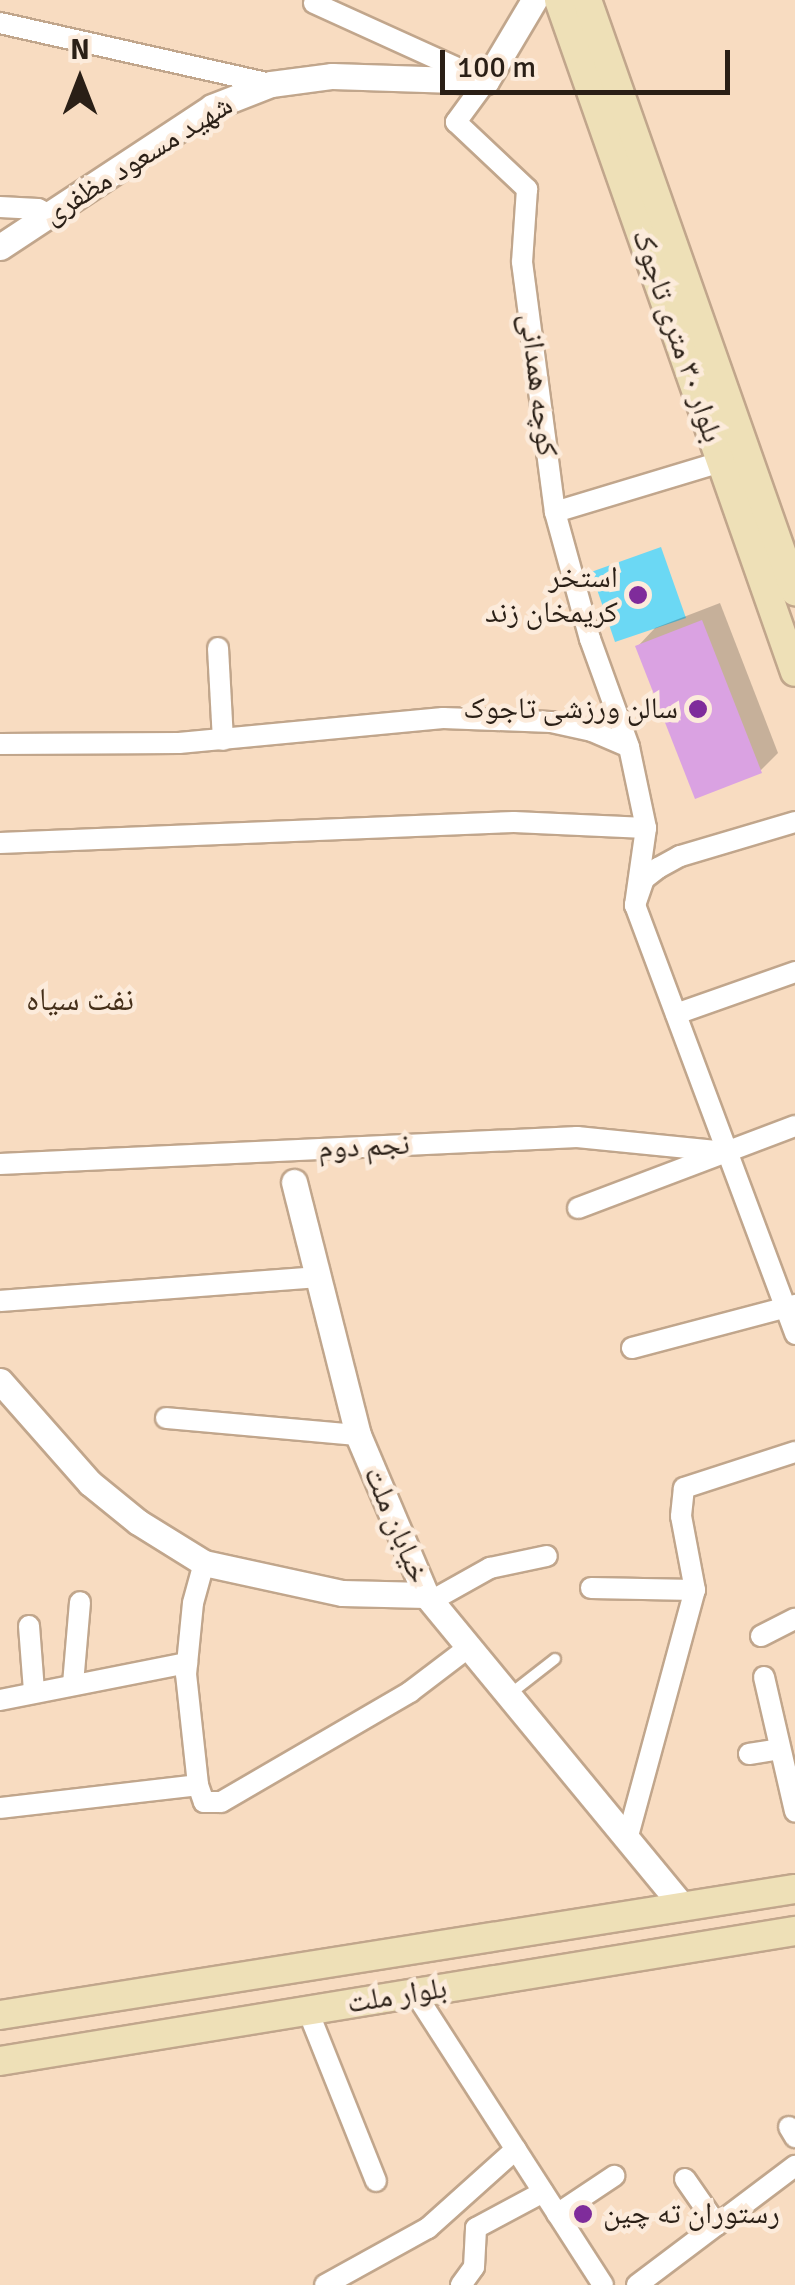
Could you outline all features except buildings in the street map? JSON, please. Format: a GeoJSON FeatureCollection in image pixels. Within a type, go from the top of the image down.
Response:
{"type":"FeatureCollection","features":[{"type":"Feature","properties":{"kind":"main road","name":"بلوار ۳۰ متری تاجوک"},"geometry":{"type":"LineString","coordinates":[[559,0],[795,672]]}},
{"type":"Feature","properties":{"kind":"main road","name":"بلوار ۳۰ متری تاجوک"},"geometry":{"type":"LineString","coordinates":[[587,0],[795,591]]}},
{"type":"Feature","properties":{"kind":"main road","name":"بلوار ملت"},"geometry":{"type":"LineString","coordinates":[[0,2014],[795,1888]]}},
{"type":"Feature","properties":{"kind":"main road","name":"بلوار ملت"},"geometry":{"type":"LineString","coordinates":[[0,2061],[795,1931]]}},
{"type":"Feature","properties":{"kind":"street"},"geometry":{"type":"LineString","coordinates":[[314,3],[486,81],[534,0]]}},
{"type":"Feature","properties":{"kind":"street"},"geometry":{"type":"LineString","coordinates":[[0,22],[271,84]]}},
{"type":"Feature","properties":{"kind":"street","name":"شهید مسعود مظفری"},"geometry":{"type":"LineString","coordinates":[[0,248],[212,107],[271,84],[332,76],[486,81]]}},
{"type":"Feature","properties":{"kind":"street","name":"کوچه همدانی"},"geometry":{"type":"LineString","coordinates":[[486,81],[456,122],[527,189],[522,262],[555,512],[590,639],[629,747],[646,828],[635,905]]}},
{"type":"Feature","properties":{"kind":"street"},"geometry":{"type":"LineString","coordinates":[[0,207],[38,208],[50,215]]}},
{"type":"Feature","properties":{"kind":"street"},"geometry":{"type":"LineString","coordinates":[[555,512],[721,462]]}},
{"type":"Feature","properties":{"kind":"street"},"geometry":{"type":"LineString","coordinates":[[218,648],[223,740]]}},
{"type":"Feature","properties":{"kind":"street"},"geometry":{"type":"LineString","coordinates":[[0,744],[223,740],[354,723],[443,718],[551,722],[592,731],[629,747]]}},
{"type":"Feature","properties":{"kind":"street"},"geometry":{"type":"LineString","coordinates":[[0,843],[514,822],[646,828]]}},
{"type":"Feature","properties":{"kind":"street"},"geometry":{"type":"LineString","coordinates":[[795,822],[680,856],[644,878],[635,905],[790,1307],[795,1334]]}},
{"type":"Feature","properties":{"kind":"street"},"geometry":{"type":"LineString","coordinates":[[676,1014],[795,972]]}},
{"type":"Feature","properties":{"kind":"street"},"geometry":{"type":"LineString","coordinates":[[578,1208],[795,1126]]}},
{"type":"Feature","properties":{"kind":"street","name":"نجم دوم"},"geometry":{"type":"LineString","coordinates":[[0,1164],[576,1137],[728,1152]]}},
{"type":"Feature","properties":{"kind":"street","name":"خیابان ملت"},"geometry":{"type":"LineString","coordinates":[[294,1182],[358,1435],[428,1598],[682,1906]]}},
{"type":"Feature","properties":{"kind":"street"},"geometry":{"type":"LineString","coordinates":[[0,1301],[319,1277]]}},
{"type":"Feature","properties":{"kind":"street"},"geometry":{"type":"LineString","coordinates":[[632,1348],[790,1307]]}},
{"type":"Feature","properties":{"kind":"street"},"geometry":{"type":"LineString","coordinates":[[0,1381],[90,1483],[138,1522],[204,1563],[342,1594],[428,1598],[490,1568],[548,1556]]}},
{"type":"Feature","properties":{"kind":"street"},"geometry":{"type":"LineString","coordinates":[[166,1418],[358,1435]]}},
{"type":"Feature","properties":{"kind":"street"},"geometry":{"type":"LineString","coordinates":[[628,1836],[695,1590],[682,1516],[684,1488],[795,1452]]}},
{"type":"Feature","properties":{"kind":"street"},"geometry":{"type":"LineString","coordinates":[[204,1563],[193,1604],[187,1664],[198,1785],[204,1802],[221,1802],[410,1692],[469,1647]]}},
{"type":"Feature","properties":{"kind":"street"},"geometry":{"type":"LineString","coordinates":[[591,1588],[695,1590]]}},
{"type":"Feature","properties":{"kind":"street"},"geometry":{"type":"LineString","coordinates":[[74,1684],[80,1602]]}},
{"type":"Feature","properties":{"kind":"street"},"geometry":{"type":"LineString","coordinates":[[760,1636],[795,1619]]}},
{"type":"Feature","properties":{"kind":"street"},"geometry":{"type":"LineString","coordinates":[[29,1626],[34,1691]]}},
{"type":"Feature","properties":{"kind":"street"},"geometry":{"type":"LineString","coordinates":[[0,1700],[187,1664]]}},
{"type":"Feature","properties":{"kind":"street"},"geometry":{"type":"LineString","coordinates":[[764,1676],[795,1811]]}},
{"type":"Feature","properties":{"kind":"street"},"geometry":{"type":"LineString","coordinates":[[749,1754],[780,1750]]}},
{"type":"Feature","properties":{"kind":"street"},"geometry":{"type":"LineString","coordinates":[[0,1808],[198,1785]]}},
{"type":"Feature","properties":{"kind":"street"},"geometry":{"type":"LineString","coordinates":[[416,1993],[603,2285]]}},
{"type":"Feature","properties":{"kind":"street"},"geometry":{"type":"LineString","coordinates":[[308,2010],[376,2181]]}},
{"type":"Feature","properties":{"kind":"street"},"geometry":{"type":"LineString","coordinates":[[325,2285],[428,2228],[516,2149]]}},
{"type":"Feature","properties":{"kind":"street"},"geometry":{"type":"LineString","coordinates":[[637,2285],[795,2166]]}},
{"type":"Feature","properties":{"kind":"street"},"geometry":{"type":"LineString","coordinates":[[557,2214],[614,2176]]}},
{"type":"Feature","properties":{"kind":"street"},"geometry":{"type":"LineString","coordinates":[[685,2179],[717,2224]]}},
{"type":"Feature","properties":{"kind":"street"},"geometry":{"type":"LineString","coordinates":[[461,2285],[474,2267],[476,2228],[543,2192]]}},
{"type":"Feature","properties":{"kind":"lane"},"geometry":{"type":"LineString","coordinates":[[509,1695],[555,1659]]}},
{"type":"Feature","properties":{"kind":"water","name":"استخر کریمخان زند"},"geometry":{"type":"Polygon","coordinates":[[[661,547],[686,618],[615,642],[591,572],[661,547]]]}},
{"type":"Feature","properties":{"kind":"place","name":"استخر کریمخان زند"},"geometry":{"type":"Point","coordinates":[638,595]}},
{"type":"Feature","properties":{"kind":"place","name":"سالن ورزشی تاجوک"},"geometry":{"type":"Point","coordinates":[698,709]}},
{"type":"Feature","properties":{"kind":"place","name":"رستوران ته چین"},"geometry":{"type":"Point","coordinates":[583,2214]}},
{"type":"Feature","properties":{"kind":"district","name":"نفت سیاه"},"geometry":{"type":"Point","coordinates":[80,1000]}}]}
